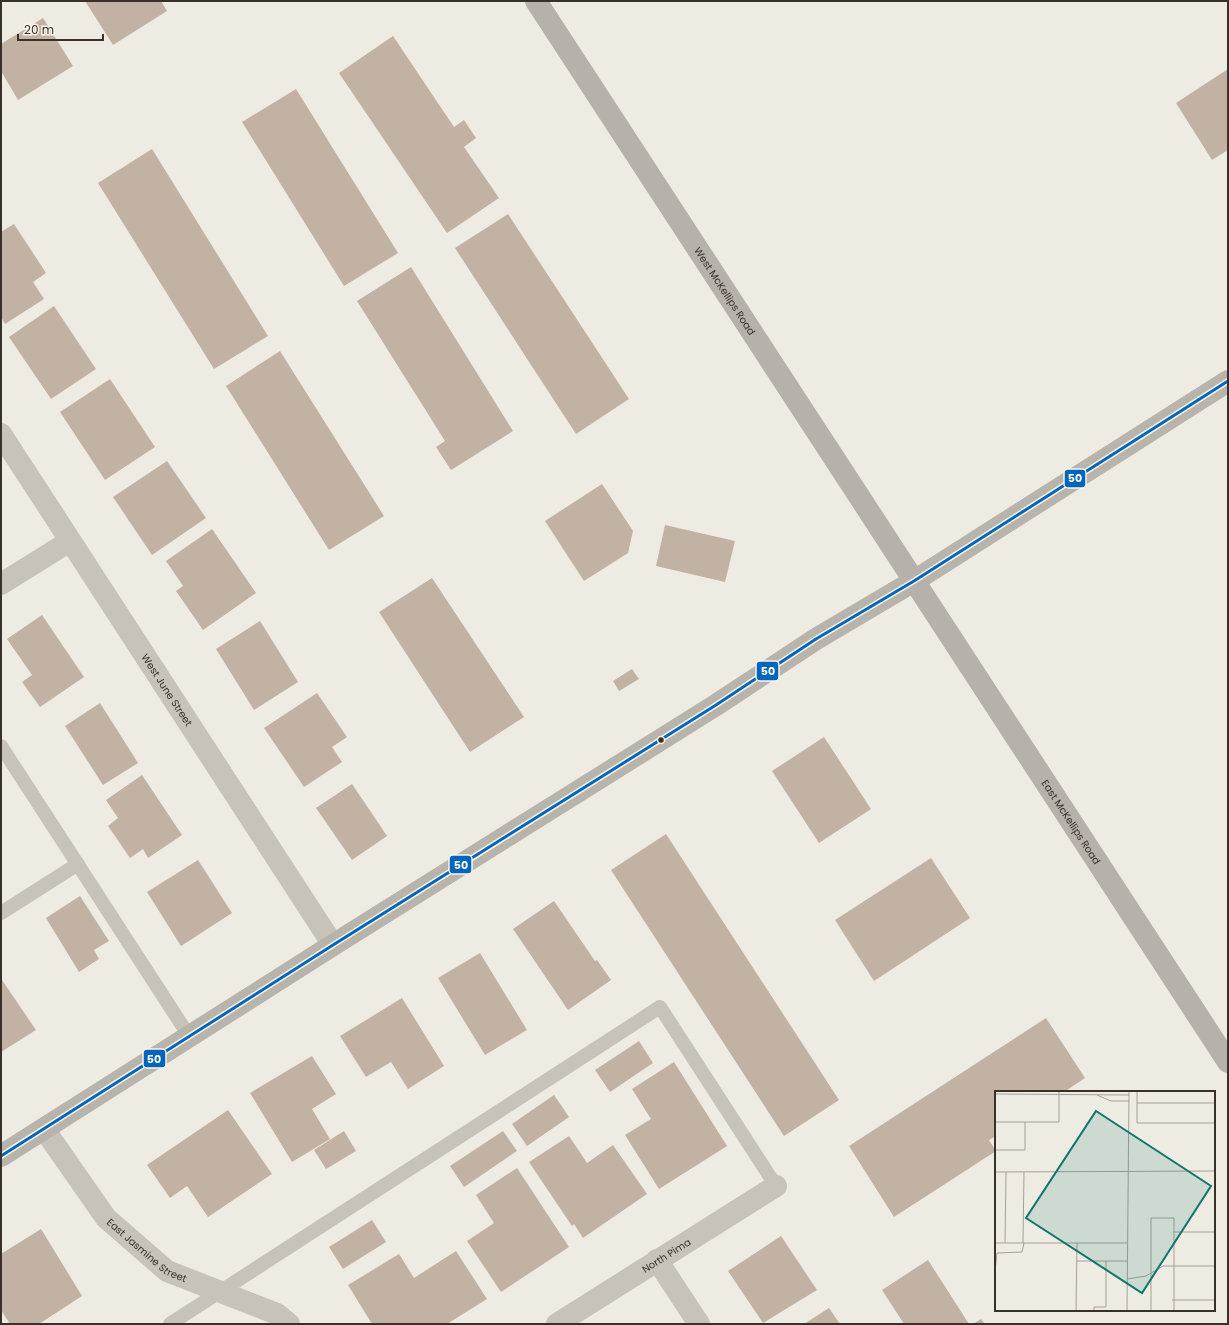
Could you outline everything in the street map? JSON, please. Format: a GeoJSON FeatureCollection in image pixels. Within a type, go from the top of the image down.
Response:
{"type":"FeatureCollection","features":[{"type":"Feature","properties":{"kind":"main road","name":"West McKellips Road"},"geometry":{"type":"LineString","coordinates":[[536,1],[914,581]]}},
{"type":"Feature","properties":{"kind":"main road","name":"East McKellips Road"},"geometry":{"type":"LineString","coordinates":[[914,581],[1228,1062]]}},
{"type":"Feature","properties":{"kind":"street"},"geometry":{"type":"LineString","coordinates":[[1,1156],[709,709],[816,639],[914,581],[1228,381]]}},
{"type":"Feature","properties":{"kind":"street","name":"West June Street"},"geometry":{"type":"LineString","coordinates":[[1,434],[333,945]]}},
{"type":"Feature","properties":{"kind":"street"},"geometry":{"type":"LineString","coordinates":[[1,584],[70,541]]}},
{"type":"Feature","properties":{"kind":"street","name":"East Jasmine Street"},"geometry":{"type":"LineString","coordinates":[[44,1129],[106,1218],[167,1271],[277,1314],[289,1324]]}},
{"type":"Feature","properties":{"kind":"street","name":"North Pima"},"geometry":{"type":"LineString","coordinates":[[556,1324],[776,1186]]}},
{"type":"Feature","properties":{"kind":"street"},"geometry":{"type":"LineString","coordinates":[[657,1260],[699,1324]]}},
{"type":"Feature","properties":{"kind":"lane"},"geometry":{"type":"LineString","coordinates":[[1,746],[189,1036]]}},
{"type":"Feature","properties":{"kind":"lane"},"geometry":{"type":"LineString","coordinates":[[1,913],[78,864]]}},
{"type":"Feature","properties":{"kind":"lane"},"geometry":{"type":"LineString","coordinates":[[170,1324],[660,1007],[776,1186]]}},
{"type":"Feature","properties":{"kind":"building"},"geometry":{"type":"Polygon","coordinates":[[[85,1],[161,1],[167,11],[113,45],[85,1]]]}},
{"type":"Feature","properties":{"kind":"building"},"geometry":{"type":"Polygon","coordinates":[[[43,18],[73,66],[18,100],[1,71],[1,44],[43,18]]]}},
{"type":"Feature","properties":{"kind":"building"},"geometry":{"type":"Polygon","coordinates":[[[393,36],[454,127],[464,120],[476,138],[464,147],[499,198],[447,233],[339,73],[393,36]]]}},
{"type":"Feature","properties":{"kind":"building"},"geometry":{"type":"Polygon","coordinates":[[[1228,69],[1228,150],[1212,160],[1176,103],[1228,69]]]}},
{"type":"Feature","properties":{"kind":"building"},"geometry":{"type":"Polygon","coordinates":[[[296,89],[398,253],[344,286],[242,122],[296,89]]]}},
{"type":"Feature","properties":{"kind":"building"},"geometry":{"type":"Polygon","coordinates":[[[152,149],[268,336],[214,369],[98,183],[152,149]]]}},
{"type":"Feature","properties":{"kind":"building"},"geometry":{"type":"Polygon","coordinates":[[[508,214],[629,399],[576,434],[455,248],[508,214]]]}},
{"type":"Feature","properties":{"kind":"building"},"geometry":{"type":"Polygon","coordinates":[[[14,224],[46,273],[33,282],[44,299],[5,324],[1,317],[1,232],[14,224]]]}},
{"type":"Feature","properties":{"kind":"building"},"geometry":{"type":"Polygon","coordinates":[[[411,267],[513,431],[451,470],[436,447],[445,441],[357,301],[411,267]]]}},
{"type":"Feature","properties":{"kind":"building"},"geometry":{"type":"Polygon","coordinates":[[[54,306],[96,369],[51,399],[9,337],[54,306]]]}},
{"type":"Feature","properties":{"kind":"building"},"geometry":{"type":"Polygon","coordinates":[[[280,351],[384,516],[329,550],[226,386],[280,351]]]}},
{"type":"Feature","properties":{"kind":"building"},"geometry":{"type":"Polygon","coordinates":[[[110,379],[155,447],[105,480],[60,412],[110,379]]]}},
{"type":"Feature","properties":{"kind":"building"},"geometry":{"type":"Polygon","coordinates":[[[167,461],[206,518],[152,555],[113,497],[167,461]]]}},
{"type":"Feature","properties":{"kind":"building"},"geometry":{"type":"Polygon","coordinates":[[[602,484],[633,531],[628,553],[584,581],[545,521],[602,484]]]}},
{"type":"Feature","properties":{"kind":"building"},"geometry":{"type":"Polygon","coordinates":[[[665,525],[735,541],[725,582],[656,566],[665,525]]]}},
{"type":"Feature","properties":{"kind":"building"},"geometry":{"type":"Polygon","coordinates":[[[212,529],[256,593],[203,630],[176,591],[183,586],[166,561],[212,529]]]}},
{"type":"Feature","properties":{"kind":"building"},"geometry":{"type":"Polygon","coordinates":[[[432,578],[524,717],[470,752],[379,612],[432,578]]]}},
{"type":"Feature","properties":{"kind":"building"},"geometry":{"type":"Polygon","coordinates":[[[42,615],[84,677],[40,707],[22,682],[32,675],[7,639],[42,615]]]}},
{"type":"Feature","properties":{"kind":"building"},"geometry":{"type":"Polygon","coordinates":[[[260,621],[298,682],[254,710],[216,649],[260,621]]]}},
{"type":"Feature","properties":{"kind":"building"},"geometry":{"type":"Polygon","coordinates":[[[632,669],[639,679],[619,691],[613,681],[632,669]]]}},
{"type":"Feature","properties":{"kind":"building"},"geometry":{"type":"Polygon","coordinates":[[[317,693],[347,737],[332,747],[342,762],[304,787],[264,728],[317,693]]]}},
{"type":"Feature","properties":{"kind":"building"},"geometry":{"type":"Polygon","coordinates":[[[100,703],[138,763],[103,785],[65,726],[100,703]]]}},
{"type":"Feature","properties":{"kind":"building"},"geometry":{"type":"Polygon","coordinates":[[[824,737],[871,809],[819,843],[772,771],[824,737]]]}},
{"type":"Feature","properties":{"kind":"building"},"geometry":{"type":"Polygon","coordinates":[[[142,775],[182,835],[148,858],[143,849],[130,858],[108,826],[118,818],[106,800],[142,775]]]}},
{"type":"Feature","properties":{"kind":"building"},"geometry":{"type":"Polygon","coordinates":[[[352,784],[387,836],[352,860],[316,808],[352,784]]]}},
{"type":"Feature","properties":{"kind":"building"},"geometry":{"type":"Polygon","coordinates":[[[666,834],[839,1100],[784,1136],[611,870],[666,834]]]}},
{"type":"Feature","properties":{"kind":"building"},"geometry":{"type":"Polygon","coordinates":[[[931,858],[970,918],[874,981],[835,920],[931,858]]]}},
{"type":"Feature","properties":{"kind":"building"},"geometry":{"type":"Polygon","coordinates":[[[198,860],[232,913],[181,946],[147,892],[198,860]]]}},
{"type":"Feature","properties":{"kind":"building"},"geometry":{"type":"Polygon","coordinates":[[[80,896],[109,941],[94,950],[99,959],[79,972],[46,918],[80,896]]]}},
{"type":"Feature","properties":{"kind":"building"},"geometry":{"type":"Polygon","coordinates":[[[554,901],[595,961],[597,960],[611,980],[568,1010],[513,929],[554,901]]]}},
{"type":"Feature","properties":{"kind":"building"},"geometry":{"type":"Polygon","coordinates":[[[480,953],[527,1030],[485,1055],[438,978],[480,953]]]}},
{"type":"Feature","properties":{"kind":"building"},"geometry":{"type":"Polygon","coordinates":[[[1,980],[36,1030],[1,1052],[1,980]]]}},
{"type":"Feature","properties":{"kind":"building"},"geometry":{"type":"Polygon","coordinates":[[[402,998],[444,1066],[408,1089],[391,1062],[366,1077],[340,1036],[402,998]]]}},
{"type":"Feature","properties":{"kind":"building"},"geometry":{"type":"Polygon","coordinates":[[[1046,1018],[1085,1078],[1066,1091],[995,1091],[995,1137],[989,1140],[995,1152],[894,1217],[849,1146],[1046,1018]]]}},
{"type":"Feature","properties":{"kind":"building"},"geometry":{"type":"Polygon","coordinates":[[[639,1041],[653,1063],[610,1092],[595,1070],[639,1041]]]}},
{"type":"Feature","properties":{"kind":"building"},"geometry":{"type":"Polygon","coordinates":[[[312,1056],[336,1094],[312,1109],[330,1139],[292,1162],[250,1093],[312,1056]]]}},
{"type":"Feature","properties":{"kind":"building"},"geometry":{"type":"Polygon","coordinates":[[[674,1062],[727,1146],[659,1189],[625,1135],[651,1119],[632,1089],[674,1062]]]}},
{"type":"Feature","properties":{"kind":"building"},"geometry":{"type":"Polygon","coordinates":[[[554,1095],[569,1117],[527,1146],[512,1124],[554,1095]]]}},
{"type":"Feature","properties":{"kind":"building"},"geometry":{"type":"Polygon","coordinates":[[[228,1110],[272,1174],[208,1217],[187,1186],[170,1198],[147,1165],[228,1110]]]}},
{"type":"Feature","properties":{"kind":"building"},"geometry":{"type":"Polygon","coordinates":[[[344,1131],[356,1151],[326,1169],[314,1150],[344,1131]]]}},
{"type":"Feature","properties":{"kind":"building"},"geometry":{"type":"Polygon","coordinates":[[[503,1131],[517,1151],[464,1187],[450,1166],[503,1131]]]}},
{"type":"Feature","properties":{"kind":"building"},"geometry":{"type":"Polygon","coordinates":[[[569,1136],[587,1163],[613,1145],[647,1194],[583,1238],[574,1224],[572,1226],[529,1162],[569,1136]]]}},
{"type":"Feature","properties":{"kind":"building"},"geometry":{"type":"Polygon","coordinates":[[[517,1168],[569,1247],[501,1292],[467,1241],[494,1223],[476,1195],[517,1168]]]}},
{"type":"Feature","properties":{"kind":"building"},"geometry":{"type":"Polygon","coordinates":[[[372,1220],[386,1242],[343,1269],[329,1247],[372,1220]]]}},
{"type":"Feature","properties":{"kind":"building"},"geometry":{"type":"Polygon","coordinates":[[[41,1229],[82,1296],[39,1324],[10,1324],[1,1310],[1,1254],[41,1229]]]}},
{"type":"Feature","properties":{"kind":"building"},"geometry":{"type":"Polygon","coordinates":[[[781,1236],[817,1290],[763,1323],[728,1271],[781,1236]]]}},
{"type":"Feature","properties":{"kind":"building"},"geometry":{"type":"Polygon","coordinates":[[[456,1251],[487,1299],[447,1324],[372,1324],[348,1285],[399,1254],[414,1278],[456,1251]]]}},
{"type":"Feature","properties":{"kind":"building"},"geometry":{"type":"Polygon","coordinates":[[[928,1260],[969,1324],[904,1324],[882,1290],[928,1260]]]}},
{"type":"Feature","properties":{"kind":"building"},"geometry":{"type":"Polygon","coordinates":[[[829,1308],[840,1324],[804,1324],[829,1308]]]}},
{"type":"Feature","properties":{"kind":"building"},"geometry":{"type":"Polygon","coordinates":[[[981,1319],[985,1324],[973,1324],[981,1319]]]}},
{"type":"Feature","properties":{"kind":"transit line","name":"50"},"geometry":{"type":"LineString","coordinates":[[1,1156],[333,945],[716,705],[816,639],[914,581],[1228,381]]}}]}
